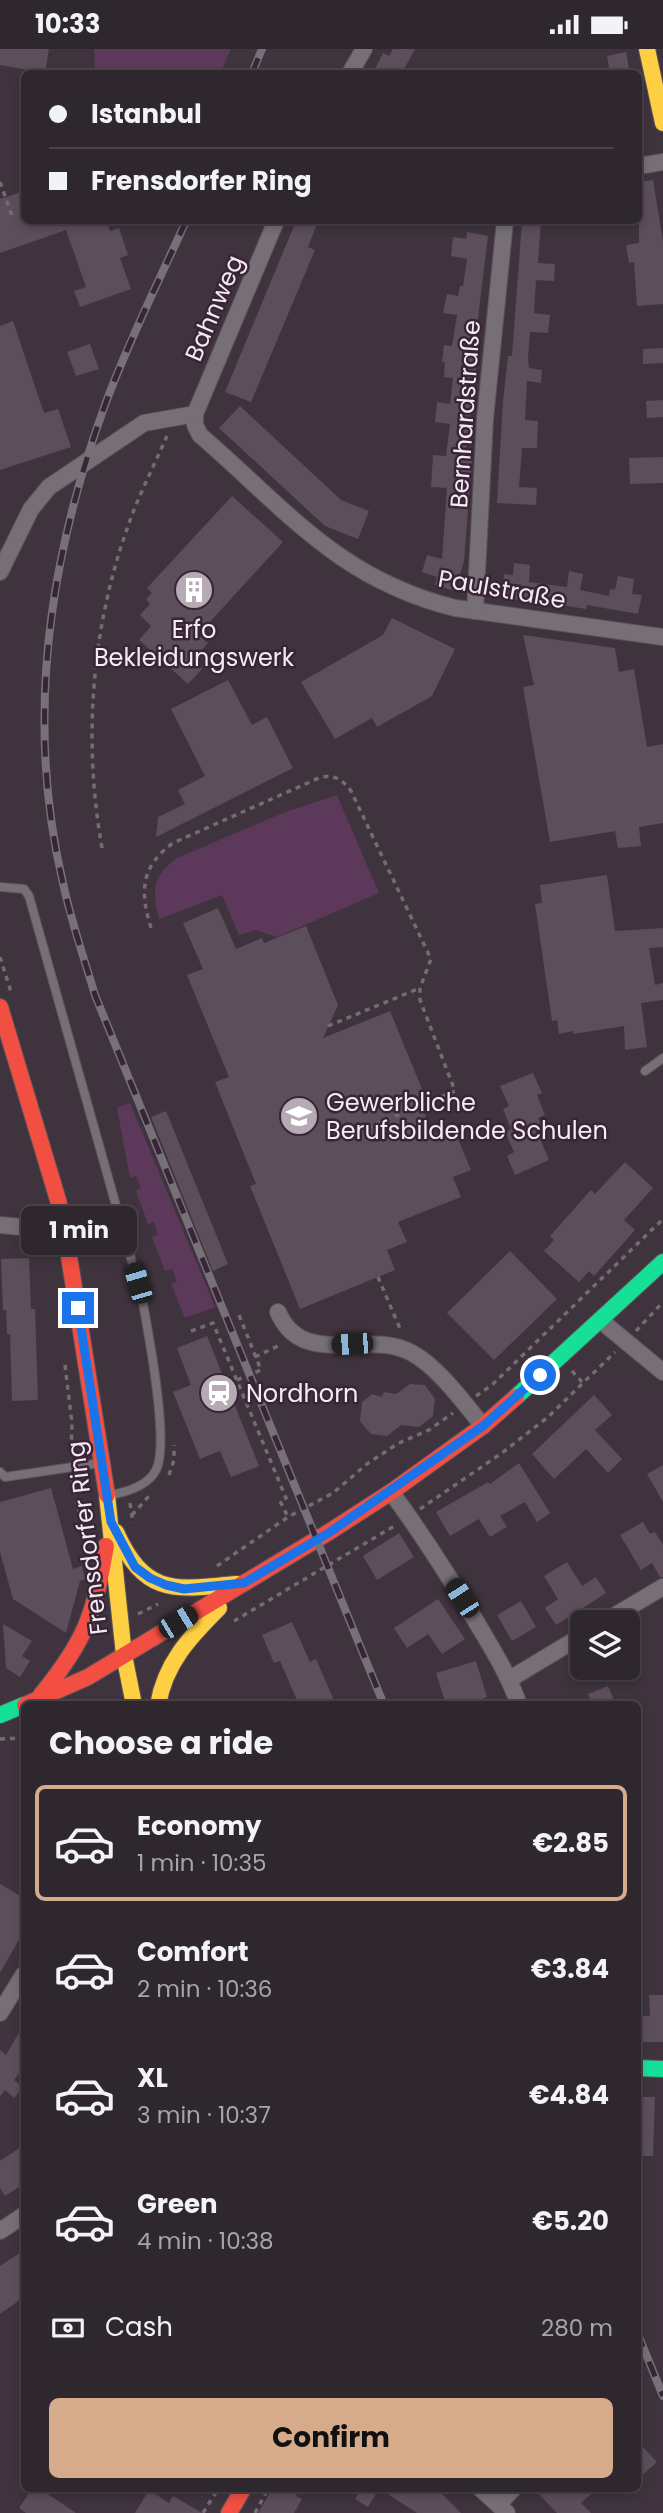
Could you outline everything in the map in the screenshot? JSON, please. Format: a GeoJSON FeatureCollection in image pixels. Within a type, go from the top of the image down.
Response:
{"type":"FeatureCollection","features":[{"type":"Feature","properties":{"kind":"street"},"geometry":{"type":"LineString","coordinates":[[352,70],[364,49]]}},
{"type":"Feature","properties":{"kind":"street"},"geometry":{"type":"LineString","coordinates":[[647,49],[663,123]]}},
{"type":"Feature","properties":{"kind":"street"},"geometry":{"type":"LineString","coordinates":[[642,166],[663,162]]}},
{"type":"Feature","properties":{"kind":"street","name":"Bahnweg"},"geometry":{"type":"LineString","coordinates":[[195,414],[275,224]]}},
{"type":"Feature","properties":{"kind":"street","name":"Bernhardstraße"},"geometry":{"type":"LineString","coordinates":[[475,611],[485,419],[505,224]]}},
{"type":"Feature","properties":{"kind":"street"},"geometry":{"type":"LineString","coordinates":[[0,572],[31,509],[49,487],[145,423],[195,414]]}},
{"type":"Feature","properties":{"kind":"street","name":"Paulstraße"},"geometry":{"type":"LineString","coordinates":[[195,414],[195,425],[200,435],[309,535],[348,563],[388,585],[434,603],[475,611],[663,637]]}},
{"type":"Feature","properties":{"kind":"street","name":"Frensdorfer Ring"},"geometry":{"type":"LineString","coordinates":[[0,1007],[65,1231],[103,1462],[124,1655],[133,1701]]}},
{"type":"Feature","properties":{"kind":"street"},"geometry":{"type":"LineString","coordinates":[[0,1225],[65,1231]]}},
{"type":"Feature","properties":{"kind":"street"},"geometry":{"type":"LineString","coordinates":[[34,1701],[88,1677],[391,1492],[483,1426],[663,1262]]}},
{"type":"Feature","properties":{"kind":"street"},"geometry":{"type":"LineString","coordinates":[[278,1312],[282,1322],[294,1335],[318,1344],[376,1343],[413,1353],[432,1369],[483,1426]]}},
{"type":"Feature","properties":{"kind":"street"},"geometry":{"type":"LineString","coordinates":[[600,1320],[663,1372]]}},
{"type":"Feature","properties":{"kind":"street"},"geometry":{"type":"LineString","coordinates":[[391,1492],[410,1516],[510,1679],[518,1701]]}},
{"type":"Feature","properties":{"kind":"street"},"geometry":{"type":"LineString","coordinates":[[111,1522],[135,1567],[150,1578],[184,1589],[244,1583]]}},
{"type":"Feature","properties":{"kind":"street"},"geometry":{"type":"LineString","coordinates":[[31,1701],[67,1664],[88,1627],[111,1522]]}},
{"type":"Feature","properties":{"kind":"street"},"geometry":{"type":"LineString","coordinates":[[159,1701],[164,1677],[180,1648],[244,1583]]}},
{"type":"Feature","properties":{"kind":"street"},"geometry":{"type":"LineString","coordinates":[[624,1610],[663,1587]]}},
{"type":"Feature","properties":{"kind":"street"},"geometry":{"type":"LineString","coordinates":[[510,1679],[570,1643]]}},
{"type":"Feature","properties":{"kind":"street"},"geometry":{"type":"LineString","coordinates":[[0,1715],[21,1706]]}},
{"type":"Feature","properties":{"kind":"street"},"geometry":{"type":"LineString","coordinates":[[0,2013],[21,1978]]}},
{"type":"Feature","properties":{"kind":"street"},"geometry":{"type":"LineString","coordinates":[[641,2068],[663,2069]]}},
{"type":"Feature","properties":{"kind":"street"},"geometry":{"type":"LineString","coordinates":[[0,2231],[21,2217]]}},
{"type":"Feature","properties":{"kind":"street"},"geometry":{"type":"LineString","coordinates":[[229,2513],[241,2492]]}},
{"type":"Feature","properties":{"kind":"street"},"geometry":{"type":"LineString","coordinates":[[484,2492],[503,2509],[512,2492]]}},
{"type":"Feature","properties":{"kind":"lane"},"geometry":{"type":"LineString","coordinates":[[0,887],[24,889],[29,896],[148,1327],[162,1434],[160,1461],[152,1476],[143,1483],[127,1492],[107,1495]]}},
{"type":"Feature","properties":{"kind":"lane"},"geometry":{"type":"LineString","coordinates":[[645,1071],[663,1058]]}},
{"type":"Feature","properties":{"kind":"lane"},"geometry":{"type":"LineString","coordinates":[[0,1472],[5,1477],[103,1462]]}},
{"type":"Feature","properties":{"kind":"path"},"geometry":{"type":"LineString","coordinates":[[0,182],[12,216]]}},
{"type":"Feature","properties":{"kind":"path"},"geometry":{"type":"LineString","coordinates":[[102,848],[91,760],[91,709],[95,668],[120,553],[134,510],[168,435],[168,419]]}},
{"type":"Feature","properties":{"kind":"path"},"geometry":{"type":"LineString","coordinates":[[151,928],[144,896],[145,882],[158,854],[173,843],[321,777],[331,776],[342,780],[351,791],[431,959],[420,988],[420,1000],[455,1091],[369,1127]]}},
{"type":"Feature","properties":{"kind":"path"},"geometry":{"type":"LineString","coordinates":[[328,1026],[420,988]]}},
{"type":"Feature","properties":{"kind":"path"},"geometry":{"type":"LineString","coordinates":[[215,1567],[288,1517],[333,1493],[367,1464],[397,1444],[429,1430],[492,1385],[663,1219]]}},
{"type":"Feature","properties":{"kind":"path"},"geometry":{"type":"LineString","coordinates":[[378,1277],[401,1331],[398,1347]]}},
{"type":"Feature","properties":{"kind":"path"},"geometry":{"type":"LineString","coordinates":[[233,1622],[410,1516],[502,1453],[548,1417],[663,1302]]}},
{"type":"Feature","properties":{"kind":"path"},"geometry":{"type":"LineString","coordinates":[[237,1380],[261,1370],[239,1315]]}},
{"type":"Feature","properties":{"kind":"path"},"geometry":{"type":"LineString","coordinates":[[191,1331],[213,1322],[286,1498],[281,1501],[288,1517]]}},
{"type":"Feature","properties":{"kind":"path"},"geometry":{"type":"LineString","coordinates":[[255,1357],[278,1347],[294,1335]]}},
{"type":"Feature","properties":{"kind":"path"},"geometry":{"type":"LineString","coordinates":[[64,1353],[72,1423],[70,1468],[86,1547]]}},
{"type":"Feature","properties":{"kind":"path"},"geometry":{"type":"LineString","coordinates":[[0,1739],[21,1738]]}},
{"type":"Feature","properties":{"kind":"path"},"geometry":{"type":"LineString","coordinates":[[203,2513],[216,2492]]}},
{"type":"Feature","properties":{"kind":"path"},"geometry":{"type":"LineString","coordinates":[[255,2513],[266,2492]]}},
{"type":"Feature","properties":{"kind":"shaded area"},"geometry":{"type":"Polygon","coordinates":[[[94,49],[231,49],[221,70],[95,70],[94,49]]]}},
{"type":"Feature","properties":{"kind":"shaded area"},"geometry":{"type":"Polygon","coordinates":[[[337,795],[379,893],[277,937],[256,930],[239,935],[222,895],[159,919],[155,900],[156,884],[163,871],[177,858],[283,813],[337,795]]]}},
{"type":"Feature","properties":{"kind":"shaded area"},"geometry":{"type":"Polygon","coordinates":[[[130,1103],[215,1307],[185,1318],[171,1284],[177,1281],[172,1269],[165,1271],[152,1237],[158,1235],[154,1222],[148,1224],[136,1191],[141,1188],[136,1176],[130,1178],[117,1108],[130,1103]]]}},
{"type":"Feature","properties":{"kind":"building"},"geometry":{"type":"Polygon","coordinates":[[[0,49],[49,49],[46,70],[0,65],[0,49]]]}},
{"type":"Feature","properties":{"kind":"building"},"geometry":{"type":"Polygon","coordinates":[[[393,49],[415,49],[404,70],[375,69],[383,53],[389,56],[393,49]]]}},
{"type":"Feature","properties":{"kind":"building"},"geometry":{"type":"Polygon","coordinates":[[[626,52],[629,70],[609,70],[607,56],[626,52]]]}},
{"type":"Feature","properties":{"kind":"building"},"geometry":{"type":"Polygon","coordinates":[[[653,180],[663,242],[663,304],[637,306],[634,262],[629,263],[626,245],[639,243],[642,182],[653,180]]]}},
{"type":"Feature","properties":{"kind":"building"},"geometry":{"type":"Polygon","coordinates":[[[21,192],[21,224],[107,224],[110,231],[119,228],[128,255],[120,258],[131,289],[80,307],[74,291],[86,287],[66,230],[0,253],[0,199],[21,192]]]}},
{"type":"Feature","properties":{"kind":"building"},"geometry":{"type":"Polygon","coordinates":[[[295,224],[317,224],[308,247],[315,250],[251,402],[225,392],[295,224]]]}},
{"type":"Feature","properties":{"kind":"building"},"geometry":{"type":"Polygon","coordinates":[[[522,224],[541,224],[538,263],[555,264],[554,281],[536,280],[534,313],[550,315],[548,333],[530,332],[529,368],[542,370],[541,383],[527,381],[525,420],[538,421],[537,448],[522,448],[519,487],[537,488],[536,505],[497,503],[503,401],[508,356],[512,356],[522,224]]]}},
{"type":"Feature","properties":{"kind":"building"},"geometry":{"type":"Polygon","coordinates":[[[467,232],[488,236],[475,343],[479,344],[465,457],[472,457],[464,561],[455,591],[435,585],[437,577],[422,572],[427,555],[442,559],[447,488],[431,487],[433,455],[446,456],[450,424],[435,422],[437,402],[450,404],[453,378],[444,377],[445,362],[442,362],[444,345],[452,346],[457,315],[443,313],[447,294],[458,296],[460,286],[463,286],[467,259],[451,256],[453,237],[466,239],[467,232]]]}},
{"type":"Feature","properties":{"kind":"building"},"geometry":{"type":"Polygon","coordinates":[[[13,321],[44,413],[58,409],[71,447],[0,470],[0,326],[13,321]]]}},
{"type":"Feature","properties":{"kind":"building"},"geometry":{"type":"Polygon","coordinates":[[[90,344],[99,369],[76,376],[67,352],[90,344]]]}},
{"type":"Feature","properties":{"kind":"building"},"geometry":{"type":"Polygon","coordinates":[[[663,348],[663,363],[643,364],[643,349],[663,348]]]}},
{"type":"Feature","properties":{"kind":"building"},"geometry":{"type":"Polygon","coordinates":[[[663,400],[663,417],[647,418],[646,401],[663,400]]]}},
{"type":"Feature","properties":{"kind":"building"},"geometry":{"type":"Polygon","coordinates":[[[240,406],[341,500],[369,511],[358,539],[325,526],[219,428],[240,406]]]}},
{"type":"Feature","properties":{"kind":"building"},"geometry":{"type":"Polygon","coordinates":[[[663,457],[663,483],[630,484],[629,458],[663,457]]]}},
{"type":"Feature","properties":{"kind":"building","name":"Erfo Bekleidungswerk"},"geometry":{"type":"Polygon","coordinates":[[[232,496],[283,542],[198,635],[208,643],[193,660],[202,669],[188,684],[139,640],[151,626],[140,615],[150,604],[146,599],[152,593],[147,588],[232,496]]]}},
{"type":"Feature","properties":{"kind":"building"},"geometry":{"type":"Polygon","coordinates":[[[514,563],[530,565],[529,582],[567,587],[569,571],[583,574],[580,590],[609,596],[610,589],[615,590],[618,576],[634,579],[632,594],[642,595],[638,614],[587,605],[586,609],[537,601],[502,599],[504,574],[513,575],[514,563]]]}},
{"type":"Feature","properties":{"kind":"building"},"geometry":{"type":"Polygon","coordinates":[[[392,618],[455,649],[432,696],[377,727],[372,718],[335,739],[301,682],[383,635],[392,618]]]}},
{"type":"Feature","properties":{"kind":"building"},"geometry":{"type":"Polygon","coordinates":[[[523,635],[615,648],[619,672],[634,669],[647,747],[663,744],[663,823],[639,827],[641,846],[618,848],[615,831],[550,842],[523,687],[534,685],[523,635]]]}},
{"type":"Feature","properties":{"kind":"building"},"geometry":{"type":"Polygon","coordinates":[[[228,680],[252,725],[267,717],[293,768],[156,837],[158,817],[185,804],[178,790],[205,776],[171,709],[228,680]]]}},
{"type":"Feature","properties":{"kind":"building"},"geometry":{"type":"Polygon","coordinates":[[[607,875],[615,931],[663,928],[663,947],[649,948],[655,985],[663,983],[663,1000],[641,1003],[647,1047],[625,1050],[624,1026],[559,1034],[557,1020],[552,1021],[535,904],[542,903],[540,885],[607,875]]]}},
{"type":"Feature","properties":{"kind":"building","name":"Gewerbliche Berufsbildende Schulen"},"geometry":{"type":"Polygon","coordinates":[[[218,908],[236,949],[262,938],[264,943],[306,926],[338,1005],[323,1038],[390,1011],[424,1094],[418,1096],[433,1135],[453,1127],[471,1170],[453,1177],[461,1197],[398,1222],[407,1242],[387,1250],[395,1270],[300,1309],[250,1186],[256,1184],[215,1082],[229,1077],[187,975],[203,969],[183,923],[218,908]]]}},
{"type":"Feature","properties":{"kind":"building"},"geometry":{"type":"Polygon","coordinates":[[[533,1073],[542,1093],[537,1095],[545,1115],[538,1118],[547,1138],[541,1141],[549,1160],[515,1175],[507,1156],[514,1152],[505,1132],[511,1129],[503,1109],[509,1106],[500,1086],[533,1073]]]}},
{"type":"Feature","properties":{"kind":"building"},"geometry":{"type":"Polygon","coordinates":[[[166,1111],[228,1264],[213,1271],[151,1117],[166,1111]]]}},
{"type":"Feature","properties":{"kind":"building"},"geometry":{"type":"Polygon","coordinates":[[[625,1162],[653,1188],[624,1220],[635,1230],[594,1276],[589,1271],[579,1282],[544,1251],[554,1240],[550,1236],[591,1190],[595,1194],[625,1162]]]}},
{"type":"Feature","properties":{"kind":"building"},"geometry":{"type":"Polygon","coordinates":[[[510,1251],[557,1299],[494,1360],[447,1313],[510,1251]]]}},
{"type":"Feature","properties":{"kind":"building"},"geometry":{"type":"Polygon","coordinates":[[[29,1258],[31,1309],[35,1309],[38,1400],[12,1401],[10,1334],[7,1334],[6,1310],[3,1310],[1,1259],[29,1258]]]}},
{"type":"Feature","properties":{"kind":"building"},"geometry":{"type":"Polygon","coordinates":[[[207,1336],[259,1466],[231,1477],[220,1451],[200,1459],[173,1392],[191,1385],[177,1348],[207,1336]]]}},
{"type":"Feature","properties":{"kind":"building"},"geometry":{"type":"Polygon","coordinates":[[[410,1384],[425,1385],[435,1399],[433,1416],[419,1427],[401,1425],[387,1436],[371,1434],[360,1421],[362,1402],[372,1394],[382,1397],[384,1392],[396,1394],[410,1384]]]}},
{"type":"Feature","properties":{"kind":"building"},"geometry":{"type":"Polygon","coordinates":[[[594,1395],[612,1415],[595,1430],[622,1459],[608,1473],[586,1449],[554,1479],[532,1454],[594,1395]]]}},
{"type":"Feature","properties":{"kind":"building"},"geometry":{"type":"Polygon","coordinates":[[[519,1463],[550,1513],[537,1522],[525,1502],[500,1516],[507,1527],[490,1537],[479,1519],[450,1536],[436,1512],[488,1482],[490,1484],[519,1463]]]}},
{"type":"Feature","properties":{"kind":"building"},"geometry":{"type":"Polygon","coordinates":[[[663,1465],[663,1502],[647,1474],[663,1465]]]}},
{"type":"Feature","properties":{"kind":"building"},"geometry":{"type":"Polygon","coordinates":[[[51,1488],[73,1569],[82,1566],[85,1579],[80,1581],[66,1633],[13,1599],[0,1552],[0,1502],[51,1488]]]}},
{"type":"Feature","properties":{"kind":"building"},"geometry":{"type":"Polygon","coordinates":[[[643,1522],[650,1534],[655,1532],[663,1545],[663,1577],[660,1577],[652,1563],[641,1570],[620,1535],[643,1522]]]}},
{"type":"Feature","properties":{"kind":"building"},"geometry":{"type":"Polygon","coordinates":[[[399,1533],[414,1557],[377,1580],[363,1556],[399,1533]]]}},
{"type":"Feature","properties":{"kind":"building"},"geometry":{"type":"Polygon","coordinates":[[[567,1562],[582,1586],[596,1577],[606,1593],[579,1610],[570,1610],[570,1616],[556,1625],[545,1608],[558,1599],[544,1576],[567,1562]]]}},
{"type":"Feature","properties":{"kind":"building"},"geometry":{"type":"Polygon","coordinates":[[[438,1599],[465,1639],[442,1654],[428,1634],[407,1648],[394,1628],[438,1599]]]}},
{"type":"Feature","properties":{"kind":"building"},"geometry":{"type":"Polygon","coordinates":[[[521,1601],[536,1627],[512,1641],[497,1615],[521,1601]]]}},
{"type":"Feature","properties":{"kind":"building"},"geometry":{"type":"Polygon","coordinates":[[[292,1622],[310,1662],[316,1659],[334,1701],[297,1701],[280,1661],[274,1663],[262,1635],[292,1622]]]}},
{"type":"Feature","properties":{"kind":"building"},"geometry":{"type":"Polygon","coordinates":[[[3,1624],[32,1641],[22,1656],[30,1661],[20,1677],[6,1668],[3,1624]]]}},
{"type":"Feature","properties":{"kind":"building"},"geometry":{"type":"Polygon","coordinates":[[[476,1661],[487,1697],[476,1701],[445,1701],[436,1673],[476,1661]]]}},
{"type":"Feature","properties":{"kind":"building"},"geometry":{"type":"Polygon","coordinates":[[[608,1686],[614,1701],[591,1701],[588,1694],[608,1686]]]}},
{"type":"Feature","properties":{"kind":"building"},"geometry":{"type":"Polygon","coordinates":[[[0,1884],[21,1896],[21,1936],[0,1973],[0,1884]]]}},
{"type":"Feature","properties":{"kind":"building"},"geometry":{"type":"Polygon","coordinates":[[[649,1995],[663,1995],[663,2042],[641,2042],[641,2016],[650,2016],[649,1995]]]}},
{"type":"Feature","properties":{"kind":"building"},"geometry":{"type":"Polygon","coordinates":[[[21,2029],[21,2071],[14,2080],[21,2085],[21,2089],[14,2098],[5,2090],[0,2097],[0,2050],[6,2055],[21,2029]]]}},
{"type":"Feature","properties":{"kind":"building"},"geometry":{"type":"Polygon","coordinates":[[[641,2097],[655,2097],[653,2156],[641,2156],[641,2097]]]}},
{"type":"Feature","properties":{"kind":"building"},"geometry":{"type":"Polygon","coordinates":[[[21,2147],[21,2186],[5,2196],[0,2188],[0,2161],[21,2147]]]}},
{"type":"Feature","properties":{"kind":"building"},"geometry":{"type":"Polygon","coordinates":[[[21,2252],[21,2299],[0,2314],[0,2266],[21,2252]]]}},
{"type":"Feature","properties":{"kind":"building"},"geometry":{"type":"Polygon","coordinates":[[[641,2445],[657,2462],[641,2476],[641,2445]]]}},
{"type":"Feature","properties":{"kind":"building"},"geometry":{"type":"Polygon","coordinates":[[[30,2492],[44,2492],[76,2513],[26,2513],[19,2508],[30,2492]]]}},
{"type":"Feature","properties":{"kind":"building"},"geometry":{"type":"Polygon","coordinates":[[[148,2492],[152,2492],[169,2503],[173,2496],[202,2513],[135,2513],[148,2492]]]}},
{"type":"Feature","properties":{"kind":"building"},"geometry":{"type":"Polygon","coordinates":[[[270,2492],[298,2492],[296,2496],[302,2499],[294,2513],[258,2513],[270,2492]]]}},
{"type":"Feature","properties":{"kind":"building"},"geometry":{"type":"Polygon","coordinates":[[[359,2492],[377,2492],[368,2507],[355,2499],[359,2492]]]}},
{"type":"Feature","properties":{"kind":"building"},"geometry":{"type":"Polygon","coordinates":[[[385,2492],[440,2492],[461,2513],[417,2513],[385,2492]]]}},
{"type":"Feature","properties":{"kind":"building"},"geometry":{"type":"Polygon","coordinates":[[[537,2492],[594,2492],[581,2503],[591,2513],[557,2513],[537,2492]]]}},
{"type":"Feature","properties":{"kind":"railway"},"geometry":{"type":"LineString","coordinates":[[253,70],[262,49]]}},
{"type":"Feature","properties":{"kind":"railway"},"geometry":{"type":"LineString","coordinates":[[185,224],[114,381],[69,522],[57,581],[45,701],[46,762],[52,823],[66,897],[95,995],[382,1701]]}},
{"type":"Feature","properties":{"kind":"railway"},"geometry":{"type":"LineString","coordinates":[[641,2342],[663,2396]]}},
{"type":"Feature","properties":{"kind":"traffic: fast"},"geometry":{"type":"LineString","coordinates":[[516,1397],[663,1262]]}},
{"type":"Feature","properties":{"kind":"traffic: fast"},"geometry":{"type":"LineString","coordinates":[[0,1715],[21,1706]]}},
{"type":"Feature","properties":{"kind":"traffic: fast"},"geometry":{"type":"LineString","coordinates":[[641,2068],[663,2069]]}},
{"type":"Feature","properties":{"kind":"traffic: slow"},"geometry":{"type":"LineString","coordinates":[[647,49],[663,123]]}},
{"type":"Feature","properties":{"kind":"traffic: slow"},"geometry":{"type":"LineString","coordinates":[[107,1495],[124,1655],[133,1701]]}},
{"type":"Feature","properties":{"kind":"traffic: slow"},"geometry":{"type":"LineString","coordinates":[[116,1532],[138,1568],[150,1578],[179,1587],[237,1584]]}},
{"type":"Feature","properties":{"kind":"traffic: slow"},"geometry":{"type":"LineString","coordinates":[[159,1701],[166,1676],[180,1652],[219,1608]]}},
{"type":"Feature","properties":{"kind":"traffic: jam"},"geometry":{"type":"LineString","coordinates":[[0,1007],[65,1231],[107,1495]]}},
{"type":"Feature","properties":{"kind":"traffic: jam"},"geometry":{"type":"LineString","coordinates":[[34,1701],[88,1677],[329,1532],[391,1492],[483,1426],[516,1397]]}},
{"type":"Feature","properties":{"kind":"traffic: jam"},"geometry":{"type":"LineString","coordinates":[[41,1695],[68,1658],[86,1626],[97,1591],[106,1546]]}},
{"type":"Feature","properties":{"kind":"traffic: jam"},"geometry":{"type":"LineString","coordinates":[[229,2513],[241,2492]]}},
{"type":"Feature","properties":{"kind":"place","name":"Erfo Bekleidungswerk"},"geometry":{"type":"Point","coordinates":[194,590]}},
{"type":"Feature","properties":{"kind":"place","name":"Gewerbliche Berufsbildende Schulen"},"geometry":{"type":"Point","coordinates":[299,1116]}},
{"type":"Feature","properties":{"kind":"place","name":"Nordhorn"},"geometry":{"type":"Point","coordinates":[219,1393]}},
{"type":"Feature","properties":{"kind":"route"},"geometry":{"type":"LineString","coordinates":[[78,1308],[111,1522],[135,1567],[150,1578],[184,1589],[244,1583],[330,1532],[483,1426],[540,1375]]}}]}
